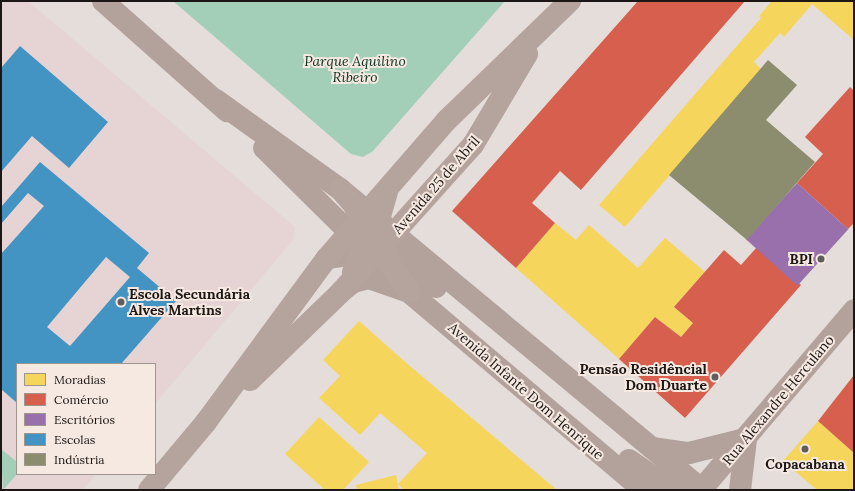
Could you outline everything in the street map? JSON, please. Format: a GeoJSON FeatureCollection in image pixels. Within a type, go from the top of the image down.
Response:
{"type":"FeatureCollection","features":[{"type":"Feature","properties":{"kind":"main road","name":"Avenida Infante Dom Henrique"},"geometry":{"type":"LineString","coordinates":[[103,1],[216,100],[322,205],[372,238],[415,270],[506,343],[576,385]]}},
{"type":"Feature","properties":{"kind":"main road","name":"Avenida 25 de Abril"},"geometry":{"type":"LineString","coordinates":[[206,422],[340,293],[372,238],[388,188],[446,121],[534,40],[570,1]]}},
{"type":"Feature","properties":{"kind":"main road","name":"Avenida 25 de Abril"},"geometry":{"type":"LineString","coordinates":[[149,490],[206,422],[327,258],[372,238],[420,205],[473,145],[534,40]]}},
{"type":"Feature","properties":{"kind":"main road","name":"Avenida Infante Dom Henrique"},"geometry":{"type":"LineString","coordinates":[[216,100],[340,189],[409,292],[643,490]]}},
{"type":"Feature","properties":{"kind":"main road"},"geometry":{"type":"LineString","coordinates":[[340,189],[368,198],[388,188]]}},
{"type":"Feature","properties":{"kind":"main road"},"geometry":{"type":"LineString","coordinates":[[322,205],[335,233],[327,258]]}},
{"type":"Feature","properties":{"kind":"main road"},"geometry":{"type":"LineString","coordinates":[[413,250],[409,229],[420,205]]}},
{"type":"Feature","properties":{"kind":"main road","name":"Avenida Infante Dom Henrique"},"geometry":{"type":"LineString","coordinates":[[372,238],[413,250],[701,490]]}},
{"type":"Feature","properties":{"kind":"main road","name":"Avenida Infante Dom Henrique"},"geometry":{"type":"LineString","coordinates":[[340,293],[353,282],[369,278],[409,292]]}},
{"type":"Feature","properties":{"kind":"main road","name":"Rua Alexandre Herculano"},"geometry":{"type":"LineString","coordinates":[[701,490],[854,310]]}},
{"type":"Feature","properties":{"kind":"main road"},"geometry":{"type":"LineString","coordinates":[[502,370],[562,403],[646,474],[683,490],[701,490]]}},
{"type":"Feature","properties":{"kind":"main road"},"geometry":{"type":"LineString","coordinates":[[650,447],[664,452],[689,453],[746,438],[740,490]]}},
{"type":"Feature","properties":{"kind":"shaded area","name":"Escola Secundária Alves Martins"},"geometry":{"type":"Polygon","coordinates":[[[1,1],[28,1],[295,227],[293,240],[156,403],[156,363],[16,363],[16,475],[95,475],[83,490],[1,490],[1,1]]]}},
{"type":"Feature","properties":{"kind":"green space","name":"Parque Aquilino Ribeiro"},"geometry":{"type":"Polygon","coordinates":[[[173,1],[505,1],[373,151],[363,157],[351,154],[173,1]]]}},
{"type":"Feature","properties":{"kind":"green space"},"geometry":{"type":"Polygon","coordinates":[[[1,449],[16,461],[16,475],[3,490],[1,449]]]}},
{"type":"Feature","properties":{"kind":"building: Moradias"},"geometry":{"type":"Polygon","coordinates":[[[772,1],[854,1],[854,40],[812,4],[784,37],[780,33],[754,62],[761,69],[625,227],[599,205],[761,18],[759,16],[772,1]]]}},
{"type":"Feature","properties":{"kind":"building: Moradias"},"geometry":{"type":"Polygon","coordinates":[[[555,223],[576,240],[589,225],[638,268],[665,238],[705,272],[674,307],[693,323],[681,337],[655,317],[619,359],[516,268],[555,223]]]}},
{"type":"Feature","properties":{"kind":"building: Moradias"},"geometry":{"type":"Polygon","coordinates":[[[359,321],[404,361],[557,490],[404,490],[398,484],[427,453],[380,413],[360,435],[319,398],[340,376],[323,360],[359,321]]]}},
{"type":"Feature","properties":{"kind":"building: Moradias"},"geometry":{"type":"Polygon","coordinates":[[[319,417],[369,462],[343,490],[325,490],[285,454],[319,417]]]}},
{"type":"Feature","properties":{"kind":"building: Moradias"},"geometry":{"type":"Polygon","coordinates":[[[818,421],[854,453],[854,490],[817,490],[783,461],[818,421]]]}},
{"type":"Feature","properties":{"kind":"building: Moradias"},"geometry":{"type":"Polygon","coordinates":[[[396,475],[399,490],[357,490],[356,485],[396,475]]]}},
{"type":"Feature","properties":{"kind":"building: Comércio"},"geometry":{"type":"Polygon","coordinates":[[[638,1],[745,1],[581,190],[560,171],[532,203],[555,223],[516,268],[452,211],[638,1]]]}},
{"type":"Feature","properties":{"kind":"building: Comércio"},"geometry":{"type":"Polygon","coordinates":[[[850,87],[854,91],[854,223],[848,229],[797,183],[823,154],[805,137],[850,87]]]}},
{"type":"Feature","properties":{"kind":"building: Comércio"},"geometry":{"type":"Polygon","coordinates":[[[757,247],[801,285],[685,418],[619,359],[655,317],[681,337],[693,323],[674,307],[724,250],[741,265],[757,247]]]}},
{"type":"Feature","properties":{"kind":"building: Comércio"},"geometry":{"type":"Polygon","coordinates":[[[854,375],[854,453],[818,421],[854,375]]]}},
{"type":"Feature","properties":{"kind":"building: Escritórios"},"geometry":{"type":"Polygon","coordinates":[[[797,183],[848,229],[797,286],[746,239],[797,183]]]}},
{"type":"Feature","properties":{"kind":"building: Escolas"},"geometry":{"type":"Polygon","coordinates":[[[20,46],[108,122],[69,168],[32,136],[1,172],[1,68],[20,46]]]}},
{"type":"Feature","properties":{"kind":"building: Escolas"},"geometry":{"type":"Polygon","coordinates":[[[40,162],[149,253],[137,268],[176,301],[122,363],[16,363],[16,402],[1,389],[1,254],[44,206],[28,193],[1,224],[1,207],[40,162]],[[106,257],[47,327],[70,346],[130,277],[106,257]]]}},
{"type":"Feature","properties":{"kind":"building: Indústria"},"geometry":{"type":"Polygon","coordinates":[[[768,60],[797,85],[766,120],[815,162],[747,240],[669,175],[768,60]]]}},
{"type":"Feature","properties":{"kind":"place","name":"BPI"},"geometry":{"type":"Point","coordinates":[821,259]}},
{"type":"Feature","properties":{"kind":"place","name":"Escola Secundária Alves Martins"},"geometry":{"type":"Point","coordinates":[121,302]}},
{"type":"Feature","properties":{"kind":"place","name":"Pensão Residêncial Dom Duarte"},"geometry":{"type":"Point","coordinates":[715,377]}},
{"type":"Feature","properties":{"kind":"place","name":"Copacabana"},"geometry":{"type":"Point","coordinates":[805,449]}}]}
